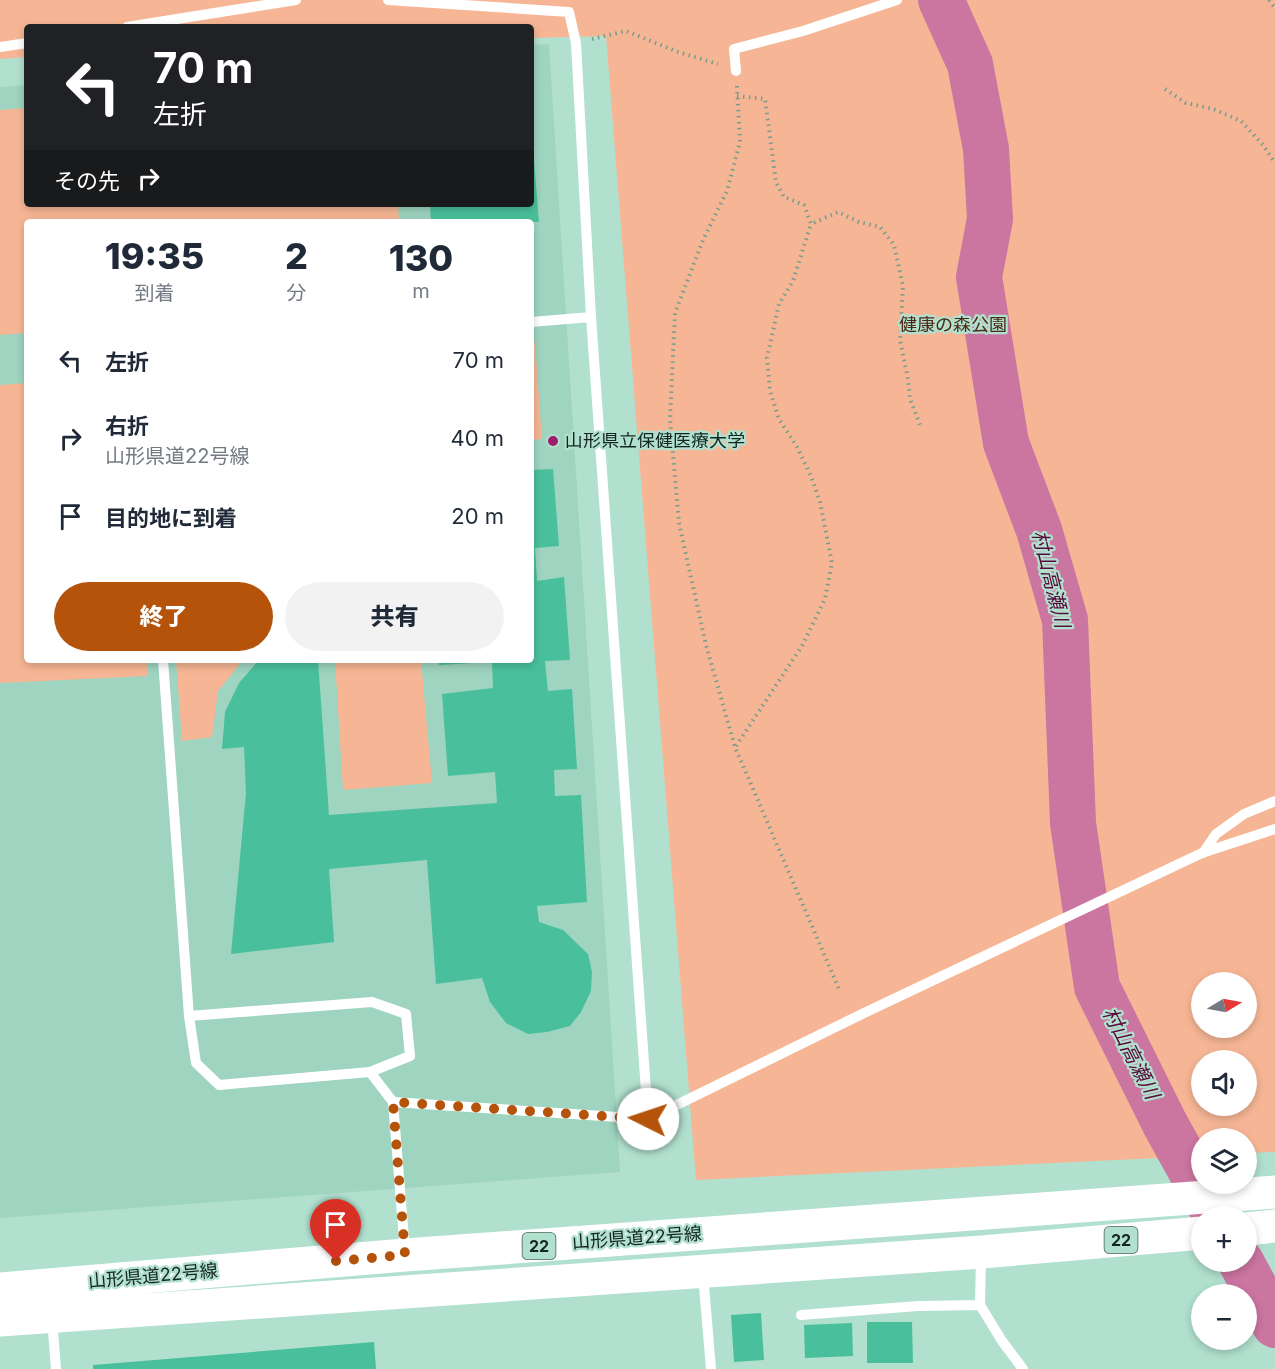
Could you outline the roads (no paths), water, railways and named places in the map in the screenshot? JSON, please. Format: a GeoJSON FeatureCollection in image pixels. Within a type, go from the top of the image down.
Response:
{"type":"FeatureCollection","features":[{"type":"Feature","properties":{"kind":"main road","name":"山形県道22号線"},"geometry":{"type":"LineString","coordinates":[[0,1289],[405,1255],[1275,1192]]}},
{"type":"Feature","properties":{"kind":"main road"},"geometry":{"type":"LineString","coordinates":[[1257,1228],[1275,1226]]}},
{"type":"Feature","properties":{"kind":"main road","name":"山形県道22号線"},"geometry":{"type":"LineString","coordinates":[[0,1320],[982,1252],[1191,1234]]}},
{"type":"Feature","properties":{"kind":"lane"},"geometry":{"type":"LineString","coordinates":[[146,24],[296,0]]}},
{"type":"Feature","properties":{"kind":"lane"},"geometry":{"type":"LineString","coordinates":[[388,0],[569,12],[576,43],[591,317],[648,1119]]}},
{"type":"Feature","properties":{"kind":"lane"},"geometry":{"type":"LineString","coordinates":[[736,71],[734,49],[803,31],[897,0]]}},
{"type":"Feature","properties":{"kind":"lane"},"geometry":{"type":"LineString","coordinates":[[0,47],[24,43]]}},
{"type":"Feature","properties":{"kind":"lane"},"geometry":{"type":"LineString","coordinates":[[534,322],[591,317]]}},
{"type":"Feature","properties":{"kind":"lane"},"geometry":{"type":"LineString","coordinates":[[163,663],[189,1016],[196,1063],[219,1085],[370,1072],[410,1056],[406,1014],[372,1002],[189,1016]]}},
{"type":"Feature","properties":{"kind":"lane"},"geometry":{"type":"LineString","coordinates":[[1202,853],[1216,834],[1244,814],[1275,801]]}},
{"type":"Feature","properties":{"kind":"lane"},"geometry":{"type":"LineString","coordinates":[[393,1102],[648,1119],[864,1013],[1202,853],[1275,829]]}},
{"type":"Feature","properties":{"kind":"lane"},"geometry":{"type":"LineString","coordinates":[[370,1072],[393,1102],[405,1255]]}},
{"type":"Feature","properties":{"kind":"lane"},"geometry":{"type":"LineString","coordinates":[[982,1252],[980,1305],[1002,1341],[1023,1369]]}},
{"type":"Feature","properties":{"kind":"lane"},"geometry":{"type":"LineString","coordinates":[[703,1272],[711,1369]]}},
{"type":"Feature","properties":{"kind":"lane"},"geometry":{"type":"LineString","coordinates":[[801,1315],[918,1306],[980,1305]]}},
{"type":"Feature","properties":{"kind":"lane"},"geometry":{"type":"LineString","coordinates":[[52,1316],[56,1369]]}},
{"type":"Feature","properties":{"kind":"waterway","name":"村山高瀬川"},"geometry":{"type":"LineString","coordinates":[[941,0],[970,64],[986,149],[990,219],[979,277],[1006,443],[1039,530],[1065,620],[1073,823],[1097,987],[1165,1124],[1210,1206]]}},
{"type":"Feature","properties":{"kind":"waterway","name":"村山高瀬川"},"geometry":{"type":"LineString","coordinates":[[1246,1272],[1275,1325]]}},
{"type":"Feature","properties":{"kind":"place","name":"山形県立保健医療大学"},"geometry":{"type":"Point","coordinates":[553,441]}},
{"type":"Feature","properties":{"kind":"park label","name":"健康の森公園"},"geometry":{"type":"Point","coordinates":[953,325]}}]}
